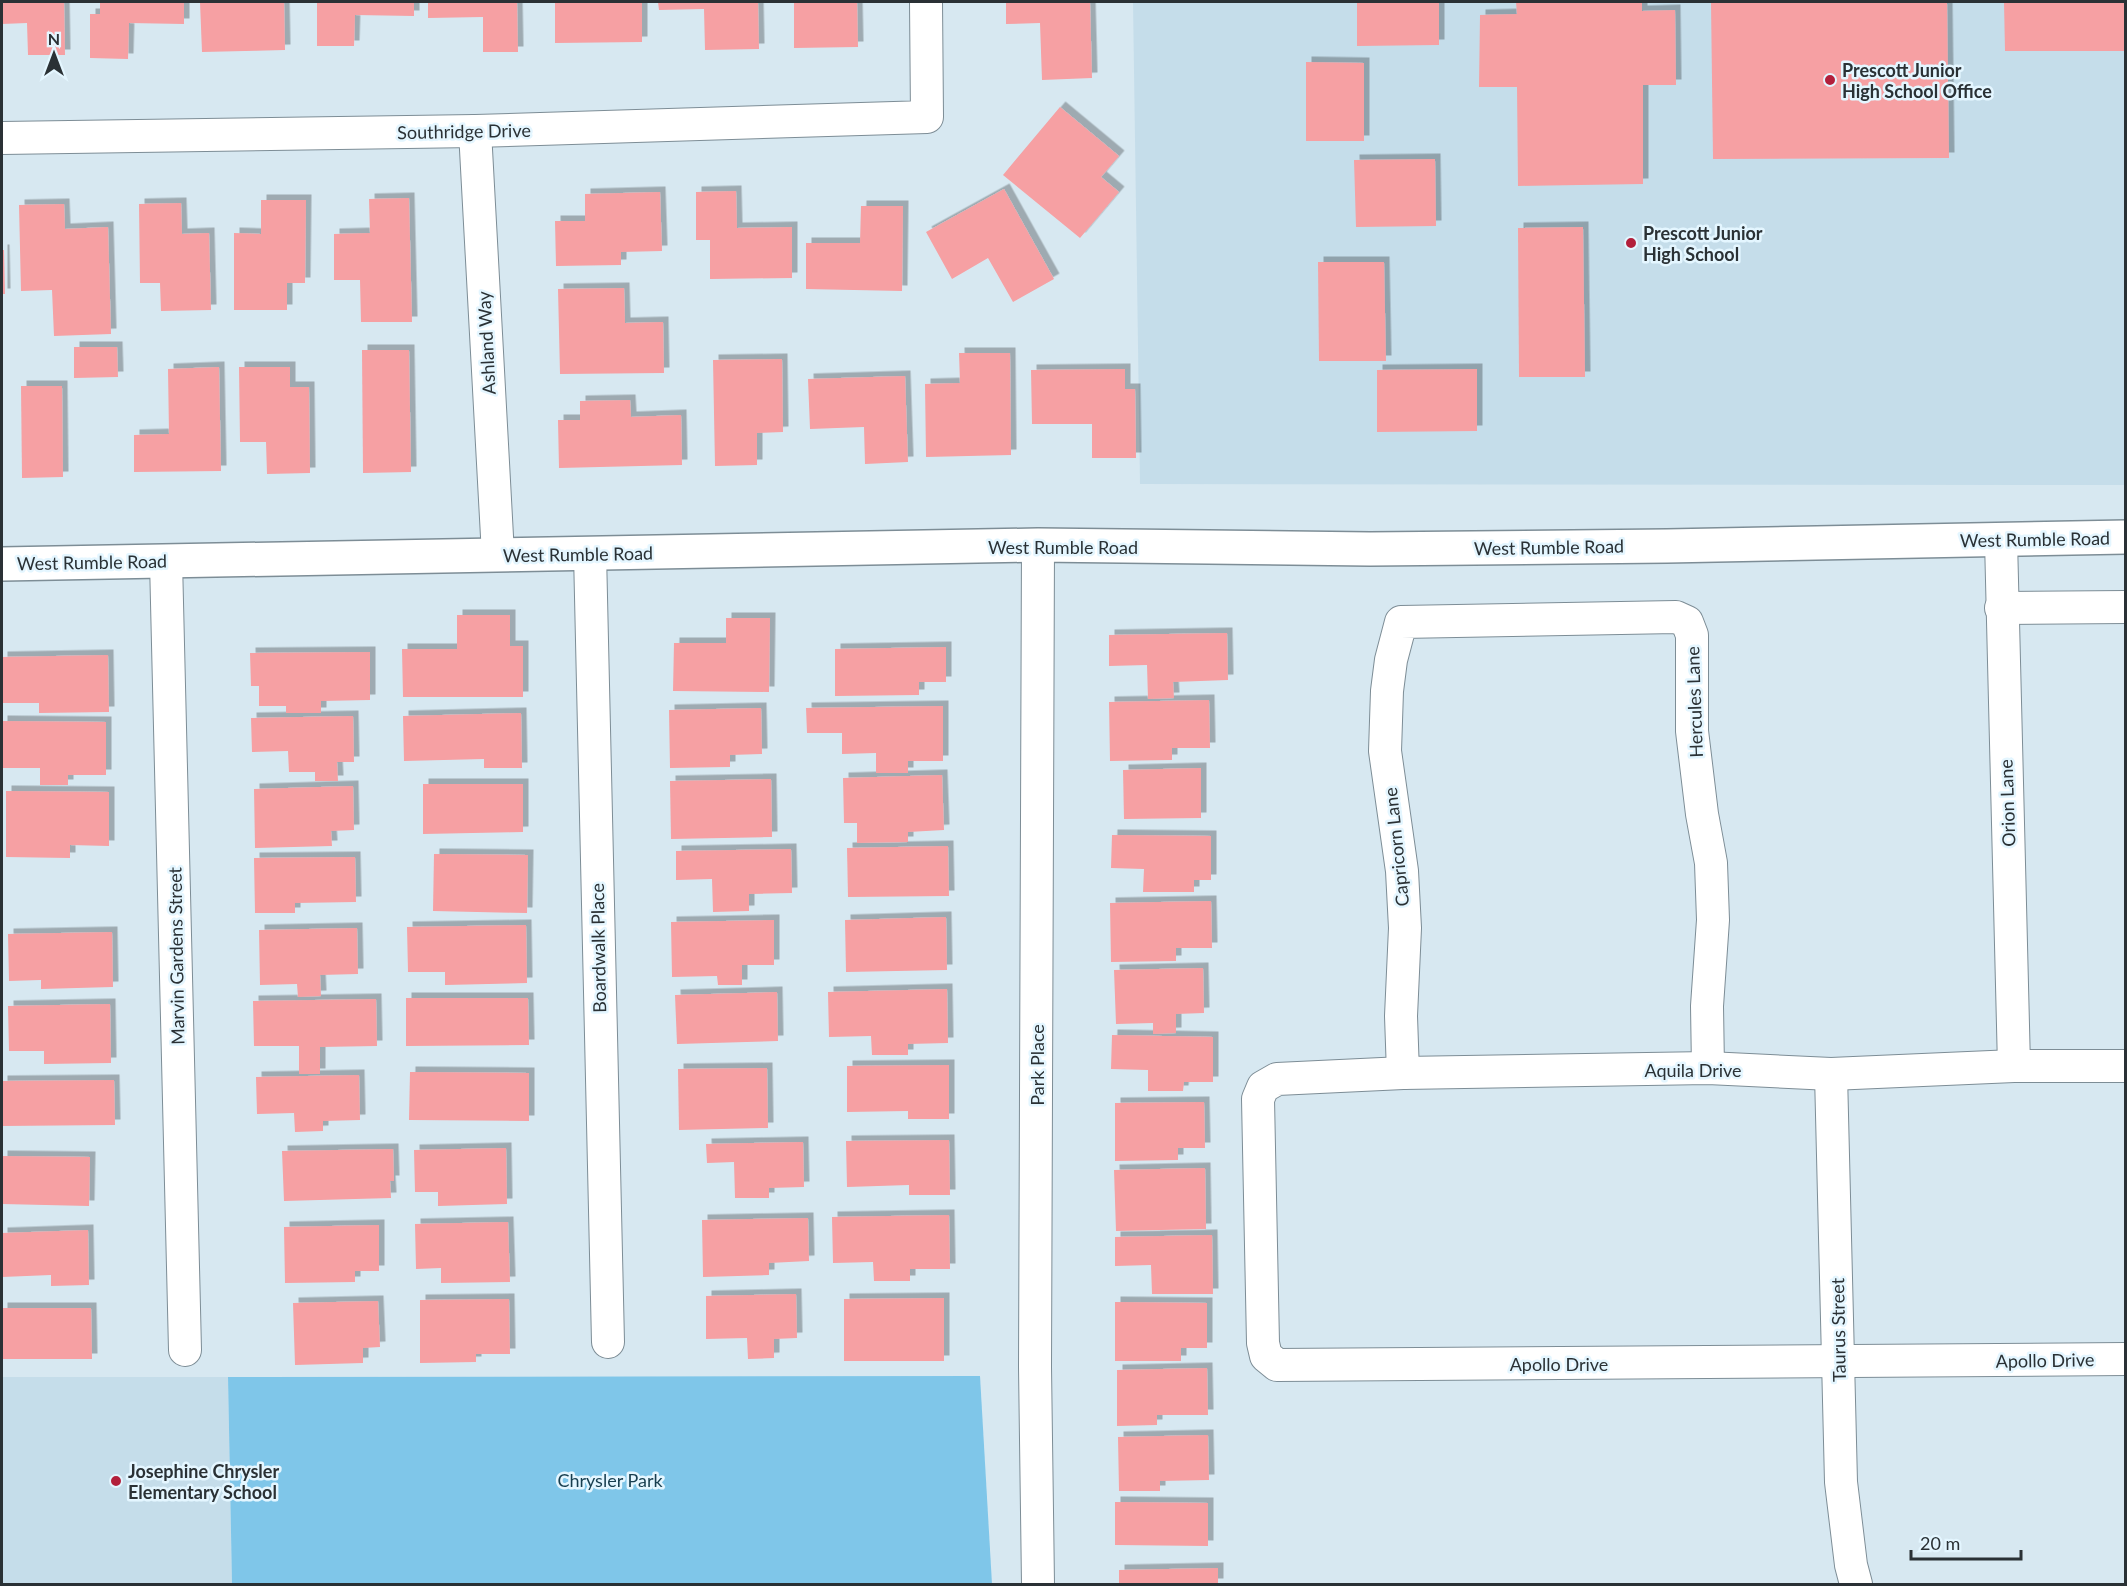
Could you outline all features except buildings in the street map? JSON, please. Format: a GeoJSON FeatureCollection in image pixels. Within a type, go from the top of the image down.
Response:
{"type":"FeatureCollection","features":[{"type":"Feature","properties":{"kind":"street","name":"Southridge Drive"},"geometry":{"type":"LineString","coordinates":[[2,138],[475,131],[927,117],[926,2]]}},
{"type":"Feature","properties":{"kind":"street","name":"Ashland Way"},"geometry":{"type":"LineString","coordinates":[[475,131],[498,555]]}},
{"type":"Feature","properties":{"kind":"street","name":"West Rumble Road"},"geometry":{"type":"LineString","coordinates":[[2,564],[1038,545],[1382,549],[2126,537]]}},
{"type":"Feature","properties":{"kind":"street","name":"Orion Lane"},"geometry":{"type":"LineString","coordinates":[[2001,540],[2014,1066]]}},
{"type":"Feature","properties":{"kind":"street","name":"Park Place"},"geometry":{"type":"LineString","coordinates":[[1038,545],[1035,1355],[1038,1584]]}},
{"type":"Feature","properties":{"kind":"street","name":"Boardwalk Place"},"geometry":{"type":"LineString","coordinates":[[590,553],[608,1342]]}},
{"type":"Feature","properties":{"kind":"street","name":"Marvin Gardens Street"},"geometry":{"type":"LineString","coordinates":[[166,561],[185,1350]]}},
{"type":"Feature","properties":{"kind":"street"},"geometry":{"type":"LineString","coordinates":[[2001,599],[2126,607]]}},
{"type":"Feature","properties":{"kind":"street","name":"Hercules Lane"},"geometry":{"type":"LineString","coordinates":[[1401,622],[1676,616],[1687,622],[1692,635],[1692,731],[1702,814],[1711,863],[1713,920],[1707,996],[1708,1068]]}},
{"type":"Feature","properties":{"kind":"street","name":"Capricorn Lane"},"geometry":{"type":"LineString","coordinates":[[1401,622],[1390,660],[1385,751],[1402,871],[1405,928],[1401,1016],[1403,1073]]}},
{"type":"Feature","properties":{"kind":"street","name":"Aquila Drive"},"geometry":{"type":"LineString","coordinates":[[1263,1087],[1277,1079],[1403,1073],[1708,1068],[1831,1074],[2014,1066],[2126,1066]]}},
{"type":"Feature","properties":{"kind":"street","name":"Taurus Street"},"geometry":{"type":"LineString","coordinates":[[1831,1074],[1841,1482],[1851,1565],[1856,1584]]}},
{"type":"Feature","properties":{"kind":"street","name":"Apollo Drive"},"geometry":{"type":"LineString","coordinates":[[1263,1087],[1258,1099],[1263,1343],[1266,1356],[1277,1365],[2126,1359]]}},
{"type":"Feature","properties":{"kind":"shaded area","name":"Prescott Junior High School"},"geometry":{"type":"Polygon","coordinates":[[[1133,2],[2125,2],[2125,485],[1140,484],[1133,2]]]}},
{"type":"Feature","properties":{"kind":"shaded area","name":"Josephine Chrysler Elementary School"},"geometry":{"type":"Polygon","coordinates":[[[2,1377],[228,1377],[232,1584],[2,1584],[2,1377]]]}},
{"type":"Feature","properties":{"kind":"green space","name":"Chrysler Park"},"geometry":{"type":"Polygon","coordinates":[[[980,1376],[992,1584],[232,1584],[228,1377],[980,1376]]]}},
{"type":"Feature","properties":{"kind":"place","name":"Prescott Junior High School Office"},"geometry":{"type":"Point","coordinates":[1830,80]}},
{"type":"Feature","properties":{"kind":"place","name":"Prescott Junior High School"},"geometry":{"type":"Point","coordinates":[1631,243]}},
{"type":"Feature","properties":{"kind":"place","name":"Josephine Chrysler Elementary School"},"geometry":{"type":"Point","coordinates":[116,1481]}}]}
